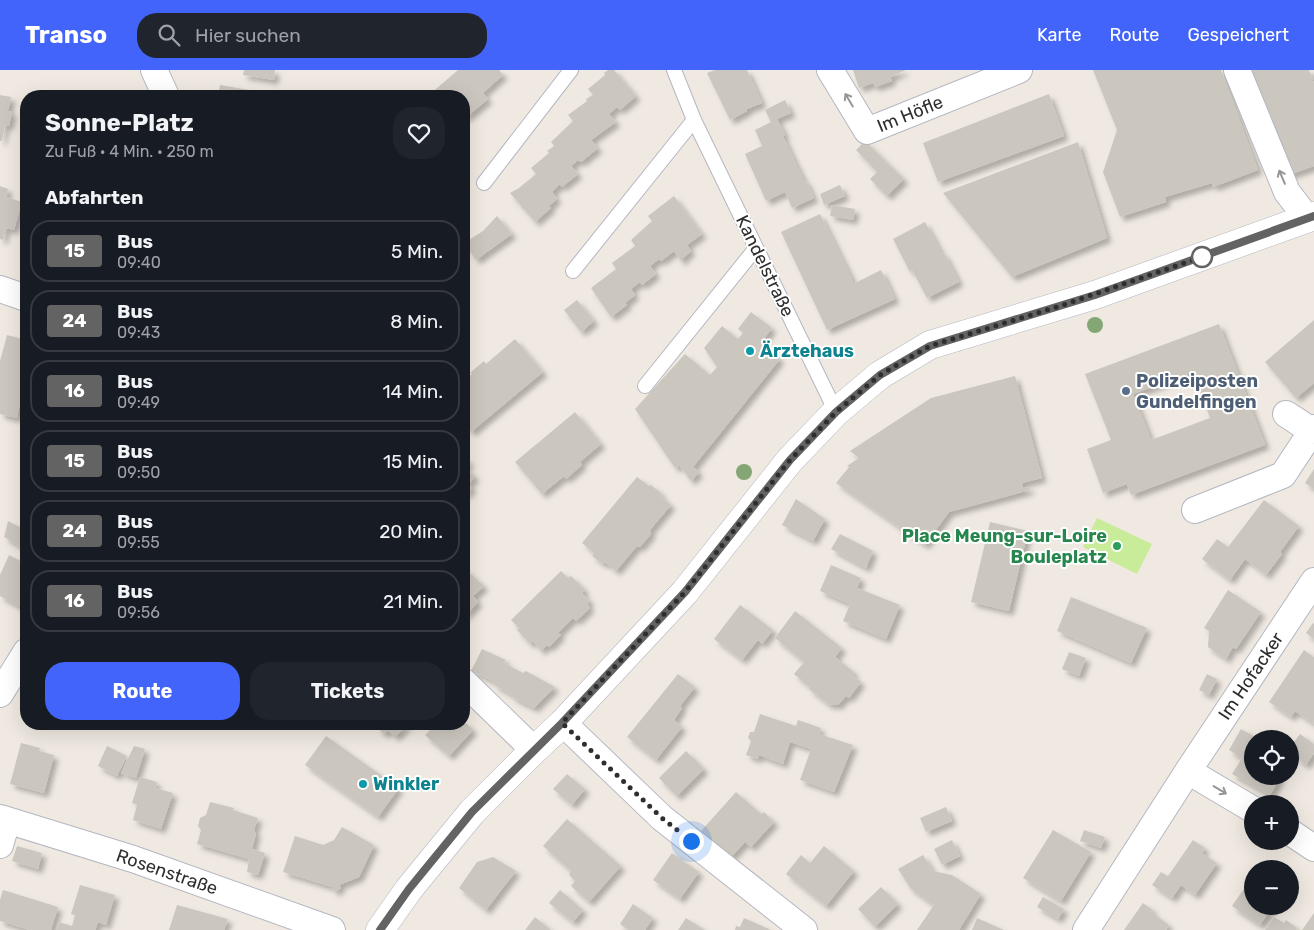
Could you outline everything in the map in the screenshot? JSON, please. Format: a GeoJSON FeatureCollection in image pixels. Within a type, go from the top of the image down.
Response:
{"type":"FeatureCollection","features":[{"type":"Feature","properties":{"kind":"street"},"geometry":{"type":"LineString","coordinates":[[153,70],[163,90]]}},
{"type":"Feature","properties":{"kind":"street","name":"Im Höfle"},"geometry":{"type":"LineString","coordinates":[[830,70],[867,131],[1019,70]]}},
{"type":"Feature","properties":{"kind":"street"},"geometry":{"type":"LineString","coordinates":[[380,930],[409,889],[472,812],[562,723],[685,592],[790,460],[836,412],[880,375],[930,346],[1095,295],[1311,217],[1288,192],[1237,70]]}},
{"type":"Feature","properties":{"kind":"street"},"geometry":{"type":"LineString","coordinates":[[0,289],[20,296]]}},
{"type":"Feature","properties":{"kind":"street"},"geometry":{"type":"LineString","coordinates":[[1195,510],[1283,475],[1313,430],[1286,414]]}},
{"type":"Feature","properties":{"kind":"street","name":"Im Hofacker"},"geometry":{"type":"LineString","coordinates":[[1086,930],[1188,771],[1314,581]]}},
{"type":"Feature","properties":{"kind":"street"},"geometry":{"type":"LineString","coordinates":[[0,694],[20,662]]}},
{"type":"Feature","properties":{"kind":"street"},"geometry":{"type":"LineString","coordinates":[[470,688],[534,750]]}},
{"type":"Feature","properties":{"kind":"street"},"geometry":{"type":"LineString","coordinates":[[562,723],[662,818],[804,930]]}},
{"type":"Feature","properties":{"kind":"street"},"geometry":{"type":"LineString","coordinates":[[1188,771],[1244,804]]}},
{"type":"Feature","properties":{"kind":"street","name":"Rosenstraße"},"geometry":{"type":"LineString","coordinates":[[2,828],[133,859],[332,930]]}},
{"type":"Feature","properties":{"kind":"street"},"geometry":{"type":"LineString","coordinates":[[1299,838],[1314,848]]}},
{"type":"Feature","properties":{"kind":"lane"},"geometry":{"type":"LineString","coordinates":[[484,183],[571,70]]}},
{"type":"Feature","properties":{"kind":"lane","name":"Kandelstraße"},"geometry":{"type":"LineString","coordinates":[[674,70],[694,120],[836,412]]}},
{"type":"Feature","properties":{"kind":"lane"},"geometry":{"type":"LineString","coordinates":[[573,271],[694,120]]}},
{"type":"Feature","properties":{"kind":"lane"},"geometry":{"type":"LineString","coordinates":[[645,386],[756,248]]}},
{"type":"Feature","properties":{"kind":"green space","name":"Place Meung-sur-Loire Bouleplatz"},"geometry":{"type":"Polygon","coordinates":[[[1097,518],[1152,544],[1137,574],[1083,547],[1097,518]]]}},
{"type":"Feature","properties":{"kind":"building"},"geometry":{"type":"Polygon","coordinates":[[[244,70],[275,70],[274,80],[243,75],[244,70]]]}},
{"type":"Feature","properties":{"kind":"building"},"geometry":{"type":"Polygon","coordinates":[[[458,70],[499,70],[503,75],[483,93],[488,99],[470,114],[470,90],[435,90],[458,70]]]}},
{"type":"Feature","properties":{"kind":"building"},"geometry":{"type":"Polygon","coordinates":[[[608,70],[614,70],[636,96],[620,110],[617,107],[609,114],[616,122],[591,140],[598,148],[581,162],[578,160],[571,166],[578,174],[562,187],[560,184],[552,192],[557,199],[549,206],[551,208],[535,222],[510,193],[536,174],[531,168],[549,153],[547,151],[554,146],[551,142],[573,121],[568,115],[593,95],[588,89],[605,75],[604,73],[608,70]]]}},
{"type":"Feature","properties":{"kind":"building"},"geometry":{"type":"Polygon","coordinates":[[[715,70],[747,70],[762,103],[747,109],[747,111],[730,120],[707,73],[715,70]]]}},
{"type":"Feature","properties":{"kind":"building"},"geometry":{"type":"Polygon","coordinates":[[[853,70],[906,70],[890,77],[892,81],[875,87],[873,83],[859,88],[853,70]]]}},
{"type":"Feature","properties":{"kind":"building"},"geometry":{"type":"Polygon","coordinates":[[[1093,70],[1221,70],[1258,170],[1213,187],[1212,183],[1165,197],[1166,202],[1120,217],[1103,172],[1117,130],[1093,70]]]}},
{"type":"Feature","properties":{"kind":"building"},"geometry":{"type":"Polygon","coordinates":[[[1245,70],[1309,70],[1314,84],[1314,166],[1286,176],[1245,70]]]}},
{"type":"Feature","properties":{"kind":"building"},"geometry":{"type":"Polygon","coordinates":[[[220,85],[249,90],[219,90],[220,85]]]}},
{"type":"Feature","properties":{"kind":"building"},"geometry":{"type":"Polygon","coordinates":[[[1049,94],[1064,136],[938,182],[923,143],[1049,94]]]}},
{"type":"Feature","properties":{"kind":"building"},"geometry":{"type":"Polygon","coordinates":[[[0,95],[11,97],[8,111],[12,112],[9,126],[5,125],[2,141],[0,141],[0,95]]]}},
{"type":"Feature","properties":{"kind":"building"},"geometry":{"type":"Polygon","coordinates":[[[785,100],[791,113],[777,119],[794,160],[814,198],[792,208],[785,192],[766,201],[745,154],[762,146],[755,130],[771,122],[765,110],[785,100]]]}},
{"type":"Feature","properties":{"kind":"building"},"geometry":{"type":"Polygon","coordinates":[[[865,141],[904,179],[887,196],[870,179],[877,172],[856,150],[865,141]]]}},
{"type":"Feature","properties":{"kind":"building"},"geometry":{"type":"Polygon","coordinates":[[[1078,142],[1107,238],[1012,277],[943,193],[1078,142]]]}},
{"type":"Feature","properties":{"kind":"building"},"geometry":{"type":"Polygon","coordinates":[[[840,185],[845,196],[824,205],[820,194],[840,185]]]}},
{"type":"Feature","properties":{"kind":"building"},"geometry":{"type":"Polygon","coordinates":[[[0,186],[8,189],[6,197],[20,201],[20,209],[14,230],[6,228],[3,240],[0,239],[0,186]]]}},
{"type":"Feature","properties":{"kind":"building"},"geometry":{"type":"Polygon","coordinates":[[[674,196],[702,234],[687,245],[691,251],[683,258],[683,261],[674,251],[661,261],[659,259],[650,266],[656,274],[642,285],[640,282],[631,289],[635,295],[625,303],[627,305],[611,317],[591,288],[616,269],[612,263],[635,246],[631,240],[652,221],[648,216],[674,196]]]}},
{"type":"Feature","properties":{"kind":"building"},"geometry":{"type":"Polygon","coordinates":[[[832,205],[855,209],[853,220],[830,216],[832,205]]]}},
{"type":"Feature","properties":{"kind":"building"},"geometry":{"type":"Polygon","coordinates":[[[820,214],[853,284],[881,270],[895,299],[827,330],[781,232],[820,214]]]}},
{"type":"Feature","properties":{"kind":"building"},"geometry":{"type":"Polygon","coordinates":[[[497,216],[512,234],[476,260],[470,252],[470,239],[483,231],[497,216]]]}},
{"type":"Feature","properties":{"kind":"building"},"geometry":{"type":"Polygon","coordinates":[[[925,222],[959,282],[927,298],[912,270],[910,272],[893,239],[925,222]]]}},
{"type":"Feature","properties":{"kind":"building"},"geometry":{"type":"Polygon","coordinates":[[[577,300],[594,321],[581,332],[564,310],[577,300]]]}},
{"type":"Feature","properties":{"kind":"building"},"geometry":{"type":"Polygon","coordinates":[[[751,312],[772,328],[761,343],[780,359],[693,467],[699,472],[691,481],[679,465],[675,468],[635,409],[685,354],[710,375],[717,367],[704,348],[722,326],[738,339],[743,333],[738,329],[751,312]]]}},
{"type":"Feature","properties":{"kind":"building"},"geometry":{"type":"Polygon","coordinates":[[[1314,320],[1314,383],[1296,398],[1265,362],[1314,320]]]}},
{"type":"Feature","properties":{"kind":"building"},"geometry":{"type":"Polygon","coordinates":[[[1219,324],[1265,445],[1131,495],[1127,484],[1103,493],[1087,449],[1111,440],[1085,374],[1219,324]],[[1193,372],[1133,394],[1151,440],[1210,418],[1193,372]]]}},
{"type":"Feature","properties":{"kind":"building"},"geometry":{"type":"Polygon","coordinates":[[[7,335],[20,338],[20,403],[17,418],[0,414],[0,361],[7,335]]]}},
{"type":"Feature","properties":{"kind":"building"},"geometry":{"type":"Polygon","coordinates":[[[515,339],[543,372],[471,432],[470,376],[472,374],[470,373],[484,361],[486,364],[515,339]]]}},
{"type":"Feature","properties":{"kind":"building"},"geometry":{"type":"Polygon","coordinates":[[[1015,376],[1042,478],[1022,483],[1023,488],[1029,487],[1030,490],[949,512],[925,545],[836,483],[849,467],[847,466],[859,458],[850,451],[931,398],[1015,376]]]}},
{"type":"Feature","properties":{"kind":"building"},"geometry":{"type":"Polygon","coordinates":[[[575,412],[601,444],[580,462],[582,465],[566,479],[564,476],[542,494],[515,462],[575,412]]]}},
{"type":"Feature","properties":{"kind":"building"},"geometry":{"type":"Polygon","coordinates":[[[1314,469],[1314,489],[1305,483],[1314,469]]]}},
{"type":"Feature","properties":{"kind":"building"},"geometry":{"type":"Polygon","coordinates":[[[470,472],[475,477],[470,482],[470,472]]]}},
{"type":"Feature","properties":{"kind":"building"},"geometry":{"type":"Polygon","coordinates":[[[637,477],[661,493],[660,495],[671,505],[650,530],[651,534],[640,547],[637,546],[616,571],[605,562],[603,564],[592,556],[594,553],[582,543],[637,477]]]}},
{"type":"Feature","properties":{"kind":"building"},"geometry":{"type":"Polygon","coordinates":[[[796,499],[825,519],[813,541],[782,525],[796,499]]]}},
{"type":"Feature","properties":{"kind":"building"},"geometry":{"type":"Polygon","coordinates":[[[1264,500],[1299,526],[1280,552],[1282,554],[1266,575],[1245,559],[1230,580],[1202,559],[1217,539],[1228,547],[1264,500]]]}},
{"type":"Feature","properties":{"kind":"building"},"geometry":{"type":"Polygon","coordinates":[[[8,521],[20,527],[20,546],[4,537],[8,521]]]}},
{"type":"Feature","properties":{"kind":"building"},"geometry":{"type":"Polygon","coordinates":[[[990,522],[1028,531],[1009,611],[971,602],[990,522]]]}},
{"type":"Feature","properties":{"kind":"building"},"geometry":{"type":"Polygon","coordinates":[[[840,534],[873,551],[866,568],[831,549],[840,534]]]}},
{"type":"Feature","properties":{"kind":"building"},"geometry":{"type":"Polygon","coordinates":[[[9,555],[20,561],[19,606],[0,596],[0,575],[9,555]]]}},
{"type":"Feature","properties":{"kind":"building"},"geometry":{"type":"Polygon","coordinates":[[[831,565],[861,578],[857,588],[900,605],[886,639],[843,621],[850,604],[820,591],[831,565]]]}},
{"type":"Feature","properties":{"kind":"building"},"geometry":{"type":"Polygon","coordinates":[[[561,571],[568,578],[571,576],[585,590],[582,593],[590,601],[587,604],[590,608],[576,621],[573,618],[558,633],[561,635],[549,647],[547,645],[541,651],[533,641],[530,644],[517,630],[519,628],[511,620],[561,571]]]}},
{"type":"Feature","properties":{"kind":"building"},"geometry":{"type":"Polygon","coordinates":[[[470,573],[484,586],[473,596],[478,602],[470,611],[470,573]]]}},
{"type":"Feature","properties":{"kind":"building"},"geometry":{"type":"Polygon","coordinates":[[[1228,590],[1261,612],[1236,649],[1233,647],[1226,659],[1208,647],[1209,631],[1204,628],[1228,590]]]}},
{"type":"Feature","properties":{"kind":"building"},"geometry":{"type":"Polygon","coordinates":[[[1071,597],[1147,628],[1131,663],[1057,631],[1071,597]]]}},
{"type":"Feature","properties":{"kind":"building"},"geometry":{"type":"Polygon","coordinates":[[[740,605],[773,630],[762,644],[758,640],[742,660],[714,639],[740,605]]]}},
{"type":"Feature","properties":{"kind":"building"},"geometry":{"type":"Polygon","coordinates":[[[795,611],[842,648],[835,657],[854,672],[852,675],[861,682],[849,698],[846,696],[838,705],[828,704],[794,674],[804,662],[775,638],[795,611]]]}},
{"type":"Feature","properties":{"kind":"building"},"geometry":{"type":"Polygon","coordinates":[[[1314,624],[1314,639],[1306,633],[1314,624]]]}},
{"type":"Feature","properties":{"kind":"building"},"geometry":{"type":"Polygon","coordinates":[[[482,649],[506,660],[504,663],[523,673],[526,671],[555,687],[534,708],[512,697],[512,695],[494,685],[495,682],[471,671],[482,649]]]}},
{"type":"Feature","properties":{"kind":"building"},"geometry":{"type":"Polygon","coordinates":[[[1304,650],[1314,657],[1314,724],[1295,711],[1291,717],[1269,702],[1304,650]]]}},
{"type":"Feature","properties":{"kind":"building"},"geometry":{"type":"Polygon","coordinates":[[[1069,652],[1086,658],[1079,676],[1062,669],[1069,652]]]}},
{"type":"Feature","properties":{"kind":"building"},"geometry":{"type":"Polygon","coordinates":[[[678,674],[695,687],[680,706],[682,708],[674,720],[682,727],[656,760],[627,737],[678,674]]]}},
{"type":"Feature","properties":{"kind":"building"},"geometry":{"type":"Polygon","coordinates":[[[1207,674],[1217,679],[1209,695],[1199,690],[1207,674]]]}},
{"type":"Feature","properties":{"kind":"building"},"geometry":{"type":"Polygon","coordinates":[[[760,714],[796,726],[798,720],[821,728],[819,734],[853,745],[834,792],[800,780],[811,749],[790,742],[783,764],[759,755],[758,759],[746,755],[751,741],[748,738],[750,732],[754,732],[760,714]]]}},
{"type":"Feature","properties":{"kind":"building"},"geometry":{"type":"Polygon","coordinates":[[[470,727],[473,730],[449,756],[425,735],[430,730],[470,730],[470,727]]]}},
{"type":"Feature","properties":{"kind":"building"},"geometry":{"type":"Polygon","coordinates":[[[1241,729],[1244,731],[1244,781],[1232,774],[1242,758],[1229,750],[1241,729]]]}},
{"type":"Feature","properties":{"kind":"building"},"geometry":{"type":"Polygon","coordinates":[[[380,730],[388,730],[384,734],[380,730]]]}},
{"type":"Feature","properties":{"kind":"building"},"geometry":{"type":"Polygon","coordinates":[[[388,730],[402,730],[395,737],[388,730]]]}},
{"type":"Feature","properties":{"kind":"building"},"geometry":{"type":"Polygon","coordinates":[[[1300,734],[1314,744],[1314,753],[1306,765],[1299,760],[1300,734]]]}},
{"type":"Feature","properties":{"kind":"building","name":"Winkler"},"geometry":{"type":"Polygon","coordinates":[[[326,736],[399,788],[378,817],[305,765],[326,736]]]}},
{"type":"Feature","properties":{"kind":"building"},"geometry":{"type":"Polygon","coordinates":[[[21,743],[40,748],[39,751],[54,755],[44,793],[10,784],[21,743]]]}},
{"type":"Feature","properties":{"kind":"building"},"geometry":{"type":"Polygon","coordinates":[[[107,746],[127,756],[117,776],[98,766],[107,746]]]}},
{"type":"Feature","properties":{"kind":"building"},"geometry":{"type":"Polygon","coordinates":[[[134,746],[145,749],[136,778],[121,773],[134,746]]]}},
{"type":"Feature","properties":{"kind":"building"},"geometry":{"type":"Polygon","coordinates":[[[686,751],[704,769],[677,796],[659,778],[686,751]]]}},
{"type":"Feature","properties":{"kind":"building"},"geometry":{"type":"Polygon","coordinates":[[[567,774],[585,789],[572,805],[553,789],[567,774]]]}},
{"type":"Feature","properties":{"kind":"building"},"geometry":{"type":"Polygon","coordinates":[[[140,777],[157,782],[155,788],[173,793],[161,829],[133,820],[137,805],[132,803],[140,777]]]}},
{"type":"Feature","properties":{"kind":"building"},"geometry":{"type":"Polygon","coordinates":[[[1252,785],[1276,785],[1270,795],[1252,785]]]}},
{"type":"Feature","properties":{"kind":"building"},"geometry":{"type":"Polygon","coordinates":[[[736,792],[761,814],[764,812],[774,822],[751,847],[745,842],[731,857],[701,831],[736,792]]]}},
{"type":"Feature","properties":{"kind":"building"},"geometry":{"type":"Polygon","coordinates":[[[210,802],[234,808],[233,810],[258,818],[254,830],[256,834],[252,849],[265,853],[258,875],[247,872],[249,859],[197,844],[201,830],[198,826],[200,818],[206,815],[210,802]]]}},
{"type":"Feature","properties":{"kind":"building"},"geometry":{"type":"Polygon","coordinates":[[[946,807],[952,821],[926,832],[920,818],[946,807]]]}},
{"type":"Feature","properties":{"kind":"building"},"geometry":{"type":"Polygon","coordinates":[[[567,819],[621,866],[589,902],[571,886],[575,881],[569,875],[571,871],[543,846],[567,819]]]}},
{"type":"Feature","properties":{"kind":"building"},"geometry":{"type":"Polygon","coordinates":[[[342,827],[374,845],[359,877],[339,885],[341,888],[334,892],[332,887],[283,872],[295,836],[323,845],[334,840],[342,827]]]}},
{"type":"Feature","properties":{"kind":"building"},"geometry":{"type":"Polygon","coordinates":[[[1053,830],[1091,852],[1061,901],[1023,878],[1053,830]]]}},
{"type":"Feature","properties":{"kind":"building"},"geometry":{"type":"Polygon","coordinates":[[[1084,830],[1105,837],[1101,848],[1080,841],[1084,830]]]}},
{"type":"Feature","properties":{"kind":"building"},"geometry":{"type":"Polygon","coordinates":[[[952,840],[960,856],[942,865],[934,849],[952,840]]]}},
{"type":"Feature","properties":{"kind":"building"},"geometry":{"type":"Polygon","coordinates":[[[1193,840],[1205,848],[1202,853],[1217,863],[1195,895],[1181,885],[1172,898],[1152,885],[1161,872],[1168,876],[1193,840]]]}},
{"type":"Feature","properties":{"kind":"building"},"geometry":{"type":"Polygon","coordinates":[[[17,846],[42,853],[38,869],[12,861],[17,846]]]}},
{"type":"Feature","properties":{"kind":"building"},"geometry":{"type":"Polygon","coordinates":[[[824,846],[854,871],[826,906],[786,874],[801,855],[810,863],[824,846]]]}},
{"type":"Feature","properties":{"kind":"building"},"geometry":{"type":"Polygon","coordinates":[[[672,853],[699,872],[680,899],[653,880],[672,853]]]}},
{"type":"Feature","properties":{"kind":"building"},"geometry":{"type":"Polygon","coordinates":[[[923,855],[933,871],[952,875],[981,894],[959,930],[917,930],[934,905],[911,889],[898,869],[923,855]]]}},
{"type":"Feature","properties":{"kind":"building"},"geometry":{"type":"Polygon","coordinates":[[[493,857],[516,871],[486,910],[459,888],[477,862],[493,857]]]}},
{"type":"Feature","properties":{"kind":"building"},"geometry":{"type":"Polygon","coordinates":[[[80,885],[115,895],[106,925],[98,922],[95,930],[56,930],[59,922],[72,926],[75,915],[71,914],[80,885]]]}},
{"type":"Feature","properties":{"kind":"building"},"geometry":{"type":"Polygon","coordinates":[[[881,887],[898,904],[875,927],[858,909],[881,887]]]}},
{"type":"Feature","properties":{"kind":"building"},"geometry":{"type":"Polygon","coordinates":[[[1244,889],[1244,914],[1232,906],[1244,889]]]}},
{"type":"Feature","properties":{"kind":"building"},"geometry":{"type":"Polygon","coordinates":[[[3,890],[58,907],[51,930],[30,930],[0,921],[0,900],[3,890]]]}},
{"type":"Feature","properties":{"kind":"building"},"geometry":{"type":"Polygon","coordinates":[[[560,890],[583,910],[573,922],[549,903],[560,890]]]}},
{"type":"Feature","properties":{"kind":"building"},"geometry":{"type":"Polygon","coordinates":[[[1043,897],[1064,909],[1058,919],[1037,907],[1043,897]]]}},
{"type":"Feature","properties":{"kind":"building"},"geometry":{"type":"Polygon","coordinates":[[[1143,903],[1153,910],[1151,912],[1169,925],[1166,930],[1124,930],[1143,903]]]}},
{"type":"Feature","properties":{"kind":"building"},"geometry":{"type":"Polygon","coordinates":[[[633,904],[653,918],[645,930],[628,930],[620,924],[633,904]]]}},
{"type":"Feature","properties":{"kind":"building"},"geometry":{"type":"Polygon","coordinates":[[[177,905],[228,919],[224,930],[169,930],[177,905]]]}},
{"type":"Feature","properties":{"kind":"building"},"geometry":{"type":"Polygon","coordinates":[[[1314,913],[1314,930],[1302,930],[1314,913]]]}},
{"type":"Feature","properties":{"kind":"building"},"geometry":{"type":"Polygon","coordinates":[[[1245,915],[1267,915],[1260,925],[1245,915]]]}},
{"type":"Feature","properties":{"kind":"building"},"geometry":{"type":"Polygon","coordinates":[[[535,917],[551,930],[525,930],[535,917]]]}},
{"type":"Feature","properties":{"kind":"building"},"geometry":{"type":"Polygon","coordinates":[[[1274,917],[1284,923],[1286,920],[1297,928],[1296,930],[1265,930],[1274,917]]]}},
{"type":"Feature","properties":{"kind":"building"},"geometry":{"type":"Polygon","coordinates":[[[686,918],[705,930],[678,930],[686,918]]]}},
{"type":"Feature","properties":{"kind":"building"},"geometry":{"type":"Polygon","coordinates":[[[744,918],[771,930],[735,930],[736,926],[740,927],[744,918]]]}},
{"type":"Feature","properties":{"kind":"building"},"geometry":{"type":"Polygon","coordinates":[[[977,918],[1004,930],[972,930],[977,918]]]}},
{"type":"Feature","properties":{"kind":"bus line","name":"15"},"geometry":{"type":"LineString","coordinates":[[380,930],[409,889],[472,812],[562,723],[685,592],[790,460],[836,412],[880,375],[930,346],[1095,295],[1314,216]]}},
{"type":"Feature","properties":{"kind":"place","name":"Ärztehaus"},"geometry":{"type":"Point","coordinates":[750,351]}},
{"type":"Feature","properties":{"kind":"place","name":"Polizeiposten Gundelfingen"},"geometry":{"type":"Point","coordinates":[1126,391]}},
{"type":"Feature","properties":{"kind":"place","name":"Place Meung-sur-Loire Bouleplatz"},"geometry":{"type":"Point","coordinates":[1117,546]}},
{"type":"Feature","properties":{"kind":"place","name":"Winkler"},"geometry":{"type":"Point","coordinates":[363,784]}},
{"type":"Feature","properties":{"kind":"route"},"geometry":{"type":"LineString","coordinates":[[691,841],[662,818],[562,723],[685,592],[790,460],[836,412],[880,375],[930,346],[1103,292],[1202,257]]}}]}
